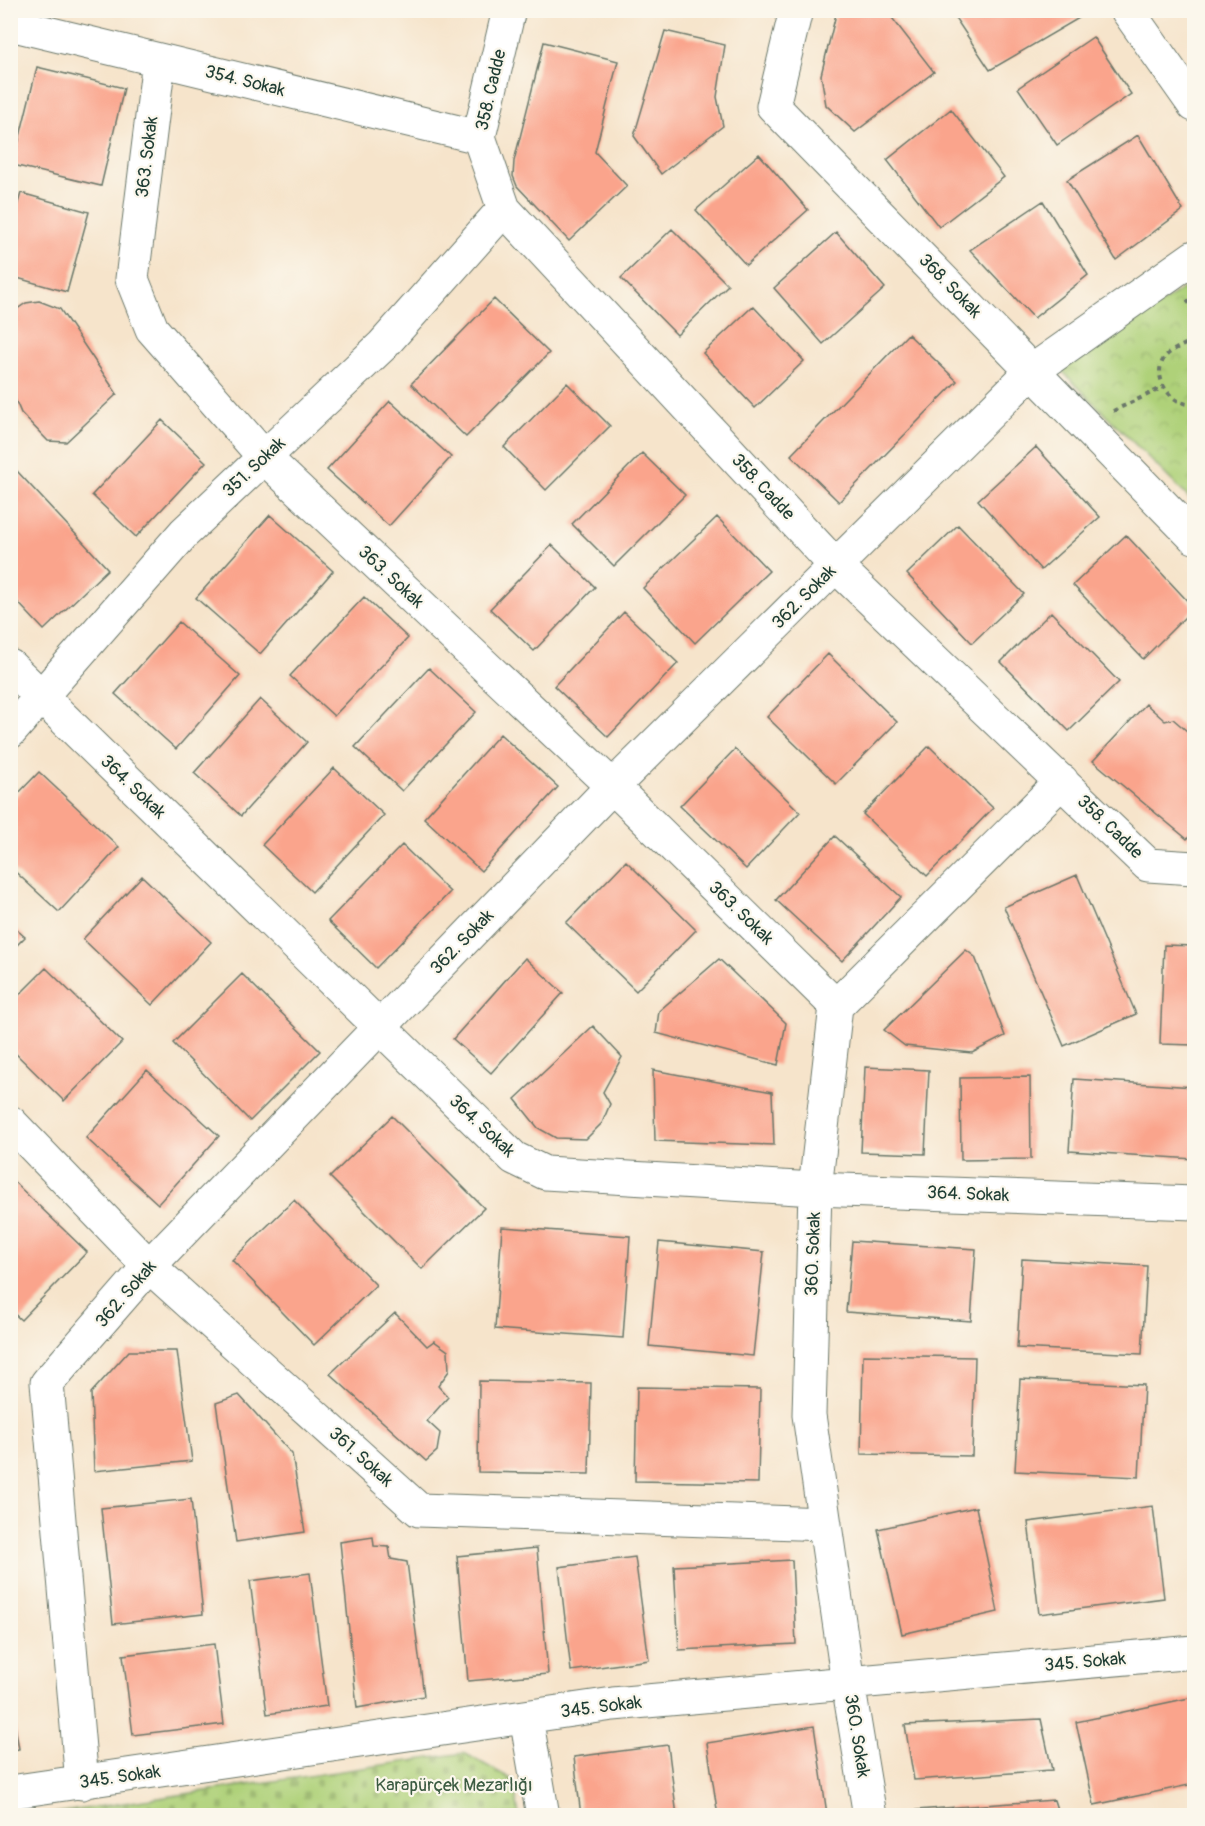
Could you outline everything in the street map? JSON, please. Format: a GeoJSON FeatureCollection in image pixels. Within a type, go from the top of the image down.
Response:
{"type":"FeatureCollection","features":[{"type":"Feature","properties":{"kind":"street","name":"358. Cadde"},"geometry":{"type":"LineString","coordinates":[[509,10],[479,137],[504,209],[836,566],[1062,782],[1149,865],[1194,868]]}},
{"type":"Feature","properties":{"kind":"street","name":"368. Sokak"},"geometry":{"type":"LineString","coordinates":[[796,10],[773,106],[1194,537]]}},
{"type":"Feature","properties":{"kind":"street"},"geometry":{"type":"LineString","coordinates":[[1127,10],[1194,105]]}},
{"type":"Feature","properties":{"kind":"street","name":"354. Sokak"},"geometry":{"type":"LineString","coordinates":[[10,24],[479,137]]}},
{"type":"Feature","properties":{"kind":"street","name":"363. Sokak"},"geometry":{"type":"LineString","coordinates":[[159,60],[132,279],[152,329],[264,458],[613,787],[836,1006]]}},
{"type":"Feature","properties":{"kind":"street","name":"351. Sokak"},"geometry":{"type":"LineString","coordinates":[[10,732],[183,533],[383,345],[504,209]]}},
{"type":"Feature","properties":{"kind":"street","name":"362. Sokak"},"geometry":{"type":"LineString","coordinates":[[82,1783],[47,1383],[149,1266],[613,787],[1032,371],[1194,257]]}},
{"type":"Feature","properties":{"kind":"street","name":"364. Sokak"},"geometry":{"type":"LineString","coordinates":[[10,666],[514,1158],[545,1173],[815,1189],[1194,1203]]}},
{"type":"Feature","properties":{"kind":"street"},"geometry":{"type":"LineString","coordinates":[[836,1006],[1062,782]]}},
{"type":"Feature","properties":{"kind":"street","name":"360. Sokak"},"geometry":{"type":"LineString","coordinates":[[836,1006],[815,1189],[809,1415],[848,1683],[870,1815]]}},
{"type":"Feature","properties":{"kind":"street","name":"361. Sokak"},"geometry":{"type":"LineString","coordinates":[[10,1122],[149,1266],[419,1510],[825,1524]]}},
{"type":"Feature","properties":{"kind":"street","name":"345. Sokak"},"geometry":{"type":"LineString","coordinates":[[10,1792],[613,1704],[1194,1652]]}},
{"type":"Feature","properties":{"kind":"street"},"geometry":{"type":"LineString","coordinates":[[526,1717],[543,1815]]}},
{"type":"Feature","properties":{"kind":"path"},"geometry":{"type":"LineString","coordinates":[[1194,339],[1167,354],[1161,362],[1160,379],[1168,393],[1182,403],[1194,404]]}},
{"type":"Feature","properties":{"kind":"path"},"geometry":{"type":"LineString","coordinates":[[1084,424],[1164,387]]}},
{"type":"Feature","properties":{"kind":"green space"},"geometry":{"type":"Polygon","coordinates":[[[1194,281],[1194,503],[1062,371],[1194,281]]]}},
{"type":"Feature","properties":{"kind":"green space","name":"Karapürçek Mezarlığı"},"geometry":{"type":"Polygon","coordinates":[[[464,1753],[513,1780],[519,1815],[43,1815],[464,1753]]]}},
{"type":"Feature","properties":{"kind":"building"},"geometry":{"type":"Polygon","coordinates":[[[837,10],[886,10],[934,72],[855,132],[826,105],[821,75],[837,10]]]}},
{"type":"Feature","properties":{"kind":"building"},"geometry":{"type":"Polygon","coordinates":[[[956,10],[1074,10],[1079,18],[990,70],[952,13],[956,10]]]}},
{"type":"Feature","properties":{"kind":"building"},"geometry":{"type":"Polygon","coordinates":[[[665,31],[725,45],[717,97],[723,126],[661,174],[634,136],[665,31]]]}},
{"type":"Feature","properties":{"kind":"building"},"geometry":{"type":"Polygon","coordinates":[[[1093,37],[1131,94],[1057,145],[1018,88],[1093,37]]]}},
{"type":"Feature","properties":{"kind":"building"},"geometry":{"type":"Polygon","coordinates":[[[544,42],[618,61],[595,152],[627,186],[569,241],[517,186],[513,176],[514,161],[544,42]]]}},
{"type":"Feature","properties":{"kind":"building"},"geometry":{"type":"Polygon","coordinates":[[[37,67],[124,88],[101,186],[13,165],[37,67]]]}},
{"type":"Feature","properties":{"kind":"building"},"geometry":{"type":"Polygon","coordinates":[[[951,109],[1004,177],[939,227],[887,160],[951,109]]]}},
{"type":"Feature","properties":{"kind":"building"},"geometry":{"type":"Polygon","coordinates":[[[1138,135],[1183,210],[1116,260],[1067,180],[1138,135]]]}},
{"type":"Feature","properties":{"kind":"building"},"geometry":{"type":"Polygon","coordinates":[[[759,154],[808,210],[746,265],[696,210],[759,154]]]}},
{"type":"Feature","properties":{"kind":"building"},"geometry":{"type":"Polygon","coordinates":[[[21,193],[89,212],[67,292],[10,276],[10,230],[21,193]]]}},
{"type":"Feature","properties":{"kind":"building"},"geometry":{"type":"Polygon","coordinates":[[[1043,201],[1088,275],[1034,318],[970,250],[1043,201]]]}},
{"type":"Feature","properties":{"kind":"building"},"geometry":{"type":"Polygon","coordinates":[[[672,229],[728,285],[677,335],[621,278],[672,229]]]}},
{"type":"Feature","properties":{"kind":"building"},"geometry":{"type":"Polygon","coordinates":[[[836,232],[885,288],[823,344],[774,288],[836,232]]]}},
{"type":"Feature","properties":{"kind":"building"},"geometry":{"type":"Polygon","coordinates":[[[494,299],[549,353],[466,437],[411,384],[494,299]]]}},
{"type":"Feature","properties":{"kind":"building"},"geometry":{"type":"Polygon","coordinates":[[[39,301],[60,309],[117,394],[66,442],[48,441],[21,413],[10,387],[10,314],[26,303],[39,301]]]}},
{"type":"Feature","properties":{"kind":"building"},"geometry":{"type":"Polygon","coordinates":[[[753,306],[804,361],[755,408],[703,353],[753,306]]]}},
{"type":"Feature","properties":{"kind":"building"},"geometry":{"type":"Polygon","coordinates":[[[908,334],[957,381],[839,502],[791,455],[908,334]]]}},
{"type":"Feature","properties":{"kind":"building"},"geometry":{"type":"Polygon","coordinates":[[[567,383],[610,426],[546,490],[504,447],[567,383]]]}},
{"type":"Feature","properties":{"kind":"building"},"geometry":{"type":"Polygon","coordinates":[[[390,401],[451,457],[389,526],[327,470],[390,401]]]}},
{"type":"Feature","properties":{"kind":"building"},"geometry":{"type":"Polygon","coordinates":[[[162,420],[206,462],[136,537],[92,495],[162,420]]]}},
{"type":"Feature","properties":{"kind":"building"},"geometry":{"type":"Polygon","coordinates":[[[1036,447],[1100,517],[1041,570],[978,500],[1036,447]]]}},
{"type":"Feature","properties":{"kind":"building"},"geometry":{"type":"Polygon","coordinates":[[[642,453],[685,495],[614,566],[572,524],[642,453]]]}},
{"type":"Feature","properties":{"kind":"building"},"geometry":{"type":"Polygon","coordinates":[[[17,471],[108,569],[44,630],[10,594],[10,476],[17,471]]]}},
{"type":"Feature","properties":{"kind":"building"},"geometry":{"type":"Polygon","coordinates":[[[270,515],[333,571],[260,654],[196,598],[270,515]]]}},
{"type":"Feature","properties":{"kind":"building"},"geometry":{"type":"Polygon","coordinates":[[[717,517],[769,571],[695,643],[643,588],[717,517]]]}},
{"type":"Feature","properties":{"kind":"building"},"geometry":{"type":"Polygon","coordinates":[[[958,525],[1024,594],[972,643],[907,574],[958,525]]]}},
{"type":"Feature","properties":{"kind":"building"},"geometry":{"type":"Polygon","coordinates":[[[1126,535],[1194,608],[1143,659],[1073,585],[1126,535]]]}},
{"type":"Feature","properties":{"kind":"building"},"geometry":{"type":"Polygon","coordinates":[[[552,545],[595,587],[534,651],[490,609],[552,545]]]}},
{"type":"Feature","properties":{"kind":"building"},"geometry":{"type":"Polygon","coordinates":[[[364,597],[408,638],[334,716],[290,676],[364,597]]]}},
{"type":"Feature","properties":{"kind":"building"},"geometry":{"type":"Polygon","coordinates":[[[624,612],[678,663],[608,737],[554,686],[624,612]]]}},
{"type":"Feature","properties":{"kind":"building"},"geometry":{"type":"Polygon","coordinates":[[[1051,612],[1119,682],[1069,731],[1001,662],[1051,612]]]}},
{"type":"Feature","properties":{"kind":"building"},"geometry":{"type":"Polygon","coordinates":[[[179,622],[240,676],[176,749],[115,694],[179,622]]]}},
{"type":"Feature","properties":{"kind":"building"},"geometry":{"type":"Polygon","coordinates":[[[828,654],[897,722],[836,784],[767,717],[828,654]]]}},
{"type":"Feature","properties":{"kind":"building"},"geometry":{"type":"Polygon","coordinates":[[[429,668],[476,712],[402,791],[355,747],[429,668]]]}},
{"type":"Feature","properties":{"kind":"building"},"geometry":{"type":"Polygon","coordinates":[[[260,699],[307,742],[241,816],[194,773],[260,699]]]}},
{"type":"Feature","properties":{"kind":"building"},"geometry":{"type":"Polygon","coordinates":[[[1146,704],[1165,721],[1173,719],[1194,737],[1194,832],[1187,839],[1093,761],[1146,704]]]}},
{"type":"Feature","properties":{"kind":"building"},"geometry":{"type":"Polygon","coordinates":[[[500,734],[558,787],[481,871],[424,818],[500,734]]]}},
{"type":"Feature","properties":{"kind":"building"},"geometry":{"type":"Polygon","coordinates":[[[929,746],[993,808],[927,876],[863,814],[929,746]]]}},
{"type":"Feature","properties":{"kind":"building"},"geometry":{"type":"Polygon","coordinates":[[[735,749],[800,812],[746,869],[680,806],[735,749]]]}},
{"type":"Feature","properties":{"kind":"building"},"geometry":{"type":"Polygon","coordinates":[[[334,768],[384,815],[312,892],[262,845],[334,768]]]}},
{"type":"Feature","properties":{"kind":"building"},"geometry":{"type":"Polygon","coordinates":[[[39,772],[119,847],[59,912],[10,867],[10,802],[39,772]]]}},
{"type":"Feature","properties":{"kind":"building"},"geometry":{"type":"Polygon","coordinates":[[[835,836],[901,897],[842,961],[776,900],[835,836]]]}},
{"type":"Feature","properties":{"kind":"building"},"geometry":{"type":"Polygon","coordinates":[[[402,845],[450,892],[376,968],[328,921],[402,845]]]}},
{"type":"Feature","properties":{"kind":"building"},"geometry":{"type":"Polygon","coordinates":[[[626,861],[696,930],[636,991],[566,923],[626,861]]]}},
{"type":"Feature","properties":{"kind":"building"},"geometry":{"type":"Polygon","coordinates":[[[1077,875],[1136,1014],[1064,1046],[1004,907],[1077,875]]]}},
{"type":"Feature","properties":{"kind":"building"},"geometry":{"type":"Polygon","coordinates":[[[142,876],[211,942],[152,1005],[83,939],[142,876]]]}},
{"type":"Feature","properties":{"kind":"building"},"geometry":{"type":"Polygon","coordinates":[[[10,924],[25,937],[10,952],[10,924]]]}},
{"type":"Feature","properties":{"kind":"building"},"geometry":{"type":"Polygon","coordinates":[[[1164,945],[1194,946],[1194,1045],[1160,1044],[1164,945]]]}},
{"type":"Feature","properties":{"kind":"building"},"geometry":{"type":"Polygon","coordinates":[[[966,950],[975,957],[1005,1036],[972,1053],[905,1046],[884,1030],[966,950]]]}},
{"type":"Feature","properties":{"kind":"building"},"geometry":{"type":"Polygon","coordinates":[[[525,958],[563,993],[491,1073],[453,1039],[525,958]]]}},
{"type":"Feature","properties":{"kind":"building"},"geometry":{"type":"Polygon","coordinates":[[[719,959],[786,1023],[778,1065],[656,1033],[659,1011],[719,959]]]}},
{"type":"Feature","properties":{"kind":"building"},"geometry":{"type":"Polygon","coordinates":[[[46,968],[122,1042],[64,1101],[10,1048],[10,1004],[46,968]]]}},
{"type":"Feature","properties":{"kind":"building"},"geometry":{"type":"Polygon","coordinates":[[[242,974],[320,1051],[250,1121],[173,1043],[242,974]]]}},
{"type":"Feature","properties":{"kind":"building"},"geometry":{"type":"Polygon","coordinates":[[[593,1026],[622,1057],[603,1092],[610,1104],[602,1123],[586,1139],[556,1138],[538,1128],[515,1099],[593,1026]]]}},
{"type":"Feature","properties":{"kind":"building"},"geometry":{"type":"Polygon","coordinates":[[[865,1067],[929,1070],[925,1154],[861,1152],[865,1067]]]}},
{"type":"Feature","properties":{"kind":"building"},"geometry":{"type":"Polygon","coordinates":[[[147,1070],[219,1136],[158,1204],[86,1138],[147,1070]]]}},
{"type":"Feature","properties":{"kind":"building"},"geometry":{"type":"Polygon","coordinates":[[[653,1070],[772,1092],[774,1145],[655,1141],[653,1070]]]}},
{"type":"Feature","properties":{"kind":"building"},"geometry":{"type":"Polygon","coordinates":[[[1030,1077],[1031,1159],[961,1160],[960,1078],[1030,1077]]]}},
{"type":"Feature","properties":{"kind":"building"},"geometry":{"type":"Polygon","coordinates":[[[1074,1079],[1194,1087],[1194,1159],[1069,1151],[1074,1079]]]}},
{"type":"Feature","properties":{"kind":"building"},"geometry":{"type":"Polygon","coordinates":[[[392,1116],[484,1208],[422,1269],[330,1177],[392,1116]]]}},
{"type":"Feature","properties":{"kind":"building"},"geometry":{"type":"Polygon","coordinates":[[[10,1178],[87,1252],[21,1320],[10,1310],[10,1178]]]}},
{"type":"Feature","properties":{"kind":"building"},"geometry":{"type":"Polygon","coordinates":[[[294,1200],[376,1285],[314,1345],[232,1260],[294,1200]]]}},
{"type":"Feature","properties":{"kind":"building"},"geometry":{"type":"Polygon","coordinates":[[[502,1227],[630,1236],[623,1338],[495,1329],[502,1227]]]}},
{"type":"Feature","properties":{"kind":"building"},"geometry":{"type":"Polygon","coordinates":[[[852,1241],[976,1249],[971,1321],[846,1312],[852,1241]]]}},
{"type":"Feature","properties":{"kind":"building"},"geometry":{"type":"Polygon","coordinates":[[[659,1242],[764,1252],[753,1356],[649,1346],[659,1242]]]}},
{"type":"Feature","properties":{"kind":"building"},"geometry":{"type":"Polygon","coordinates":[[[1022,1259],[1147,1266],[1142,1354],[1017,1348],[1022,1259]]]}},
{"type":"Feature","properties":{"kind":"building"},"geometry":{"type":"Polygon","coordinates":[[[395,1313],[427,1346],[434,1341],[448,1351],[449,1371],[438,1386],[448,1397],[427,1421],[440,1433],[437,1451],[426,1461],[330,1374],[395,1313]]]}},
{"type":"Feature","properties":{"kind":"building"},"geometry":{"type":"Polygon","coordinates":[[[129,1351],[177,1351],[192,1461],[94,1471],[91,1393],[129,1351]]]}},
{"type":"Feature","properties":{"kind":"building"},"geometry":{"type":"Polygon","coordinates":[[[863,1355],[975,1357],[972,1456],[861,1454],[863,1355]]]}},
{"type":"Feature","properties":{"kind":"building"},"geometry":{"type":"Polygon","coordinates":[[[1020,1379],[1144,1385],[1139,1477],[1015,1471],[1020,1379]]]}},
{"type":"Feature","properties":{"kind":"building"},"geometry":{"type":"Polygon","coordinates":[[[479,1381],[591,1383],[589,1474],[478,1472],[479,1381]]]}},
{"type":"Feature","properties":{"kind":"building"},"geometry":{"type":"Polygon","coordinates":[[[637,1387],[760,1389],[758,1483],[635,1481],[637,1387]]]}},
{"type":"Feature","properties":{"kind":"building"},"geometry":{"type":"Polygon","coordinates":[[[239,1395],[292,1454],[305,1532],[236,1542],[216,1403],[239,1395]]]}},
{"type":"Feature","properties":{"kind":"building"},"geometry":{"type":"Polygon","coordinates":[[[191,1499],[203,1614],[113,1624],[101,1508],[191,1499]]]}},
{"type":"Feature","properties":{"kind":"building"},"geometry":{"type":"Polygon","coordinates":[[[1153,1506],[1164,1598],[1039,1614],[1028,1522],[1153,1506]]]}},
{"type":"Feature","properties":{"kind":"building"},"geometry":{"type":"Polygon","coordinates":[[[976,1507],[998,1612],[902,1634],[878,1529],[976,1507]]]}},
{"type":"Feature","properties":{"kind":"building"},"geometry":{"type":"Polygon","coordinates":[[[373,1537],[374,1546],[389,1547],[391,1559],[407,1562],[424,1696],[357,1708],[340,1542],[373,1537]]]}},
{"type":"Feature","properties":{"kind":"building"},"geometry":{"type":"Polygon","coordinates":[[[537,1548],[548,1674],[468,1681],[457,1556],[537,1548]]]}},
{"type":"Feature","properties":{"kind":"building"},"geometry":{"type":"Polygon","coordinates":[[[635,1557],[649,1660],[571,1671],[559,1567],[635,1557]]]}},
{"type":"Feature","properties":{"kind":"building"},"geometry":{"type":"Polygon","coordinates":[[[792,1560],[796,1644],[679,1650],[674,1566],[792,1560]]]}},
{"type":"Feature","properties":{"kind":"building"},"geometry":{"type":"Polygon","coordinates":[[[310,1573],[327,1706],[267,1714],[250,1581],[310,1573]]]}},
{"type":"Feature","properties":{"kind":"building"},"geometry":{"type":"Polygon","coordinates":[[[10,1596],[17,1631],[10,1631],[10,1596]]]}},
{"type":"Feature","properties":{"kind":"building"},"geometry":{"type":"Polygon","coordinates":[[[214,1644],[224,1724],[133,1735],[123,1655],[214,1644]]]}},
{"type":"Feature","properties":{"kind":"building"},"geometry":{"type":"Polygon","coordinates":[[[10,1696],[19,1749],[10,1751],[10,1696]]]}},
{"type":"Feature","properties":{"kind":"building"},"geometry":{"type":"Polygon","coordinates":[[[1194,1697],[1194,1784],[1094,1805],[1076,1722],[1194,1697]]]}},
{"type":"Feature","properties":{"kind":"building"},"geometry":{"type":"Polygon","coordinates":[[[1041,1719],[1052,1770],[914,1780],[905,1725],[1041,1719]]]}},
{"type":"Feature","properties":{"kind":"building"},"geometry":{"type":"Polygon","coordinates":[[[814,1726],[827,1814],[718,1816],[707,1743],[814,1726]]]}},
{"type":"Feature","properties":{"kind":"building"},"geometry":{"type":"Polygon","coordinates":[[[668,1745],[677,1816],[581,1816],[574,1757],[668,1745]]]}},
{"type":"Feature","properties":{"kind":"building"},"geometry":{"type":"Polygon","coordinates":[[[1054,1800],[1059,1816],[918,1816],[917,1810],[1054,1800]]]}}]}
